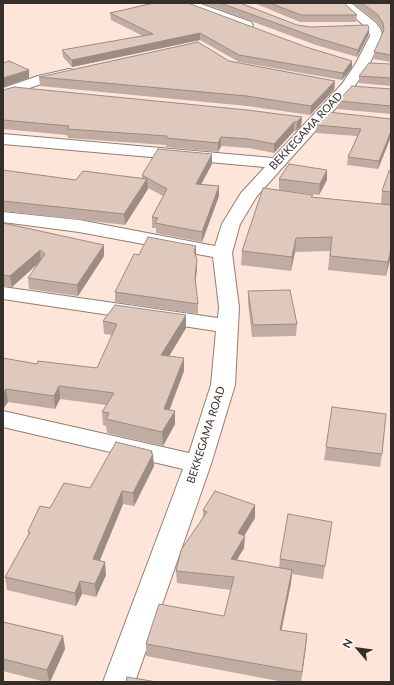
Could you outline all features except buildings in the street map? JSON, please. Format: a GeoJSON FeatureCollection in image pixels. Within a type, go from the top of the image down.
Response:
{"type":"FeatureCollection","features":[{"type":"Feature","properties":{"kind":"street"},"geometry":{"type":"LineString","coordinates":[[187,3],[259,29]]}},
{"type":"Feature","properties":{"kind":"street"},"geometry":{"type":"LineString","coordinates":[[344,3],[379,34]]}},
{"type":"Feature","properties":{"kind":"street"},"geometry":{"type":"LineString","coordinates":[[207,10],[226,5]]}},
{"type":"Feature","properties":{"kind":"street"},"geometry":{"type":"LineString","coordinates":[[350,27],[379,34]]}},
{"type":"Feature","properties":{"kind":"street","name":"BEKKEGAMA ROAD"},"geometry":{"type":"LineString","coordinates":[[119,682],[198,464],[223,385],[229,307],[222,253],[231,224],[250,193],[275,163],[347,86],[379,34]]}},
{"type":"Feature","properties":{"kind":"street"},"geometry":{"type":"LineString","coordinates":[[8,92],[43,79],[79,71]]}},
{"type":"Feature","properties":{"kind":"street"},"geometry":{"type":"LineString","coordinates":[[8,92],[43,93]]}},
{"type":"Feature","properties":{"kind":"street"},"geometry":{"type":"LineString","coordinates":[[3,139],[275,163]]}},
{"type":"Feature","properties":{"kind":"street"},"geometry":{"type":"LineString","coordinates":[[250,193],[274,196]]}},
{"type":"Feature","properties":{"kind":"street"},"geometry":{"type":"LineString","coordinates":[[3,218],[79,226],[222,253]]}},
{"type":"Feature","properties":{"kind":"street"},"geometry":{"type":"LineString","coordinates":[[3,293],[227,326]]}},
{"type":"Feature","properties":{"kind":"street"},"geometry":{"type":"LineString","coordinates":[[3,419],[198,464]]}}]}
